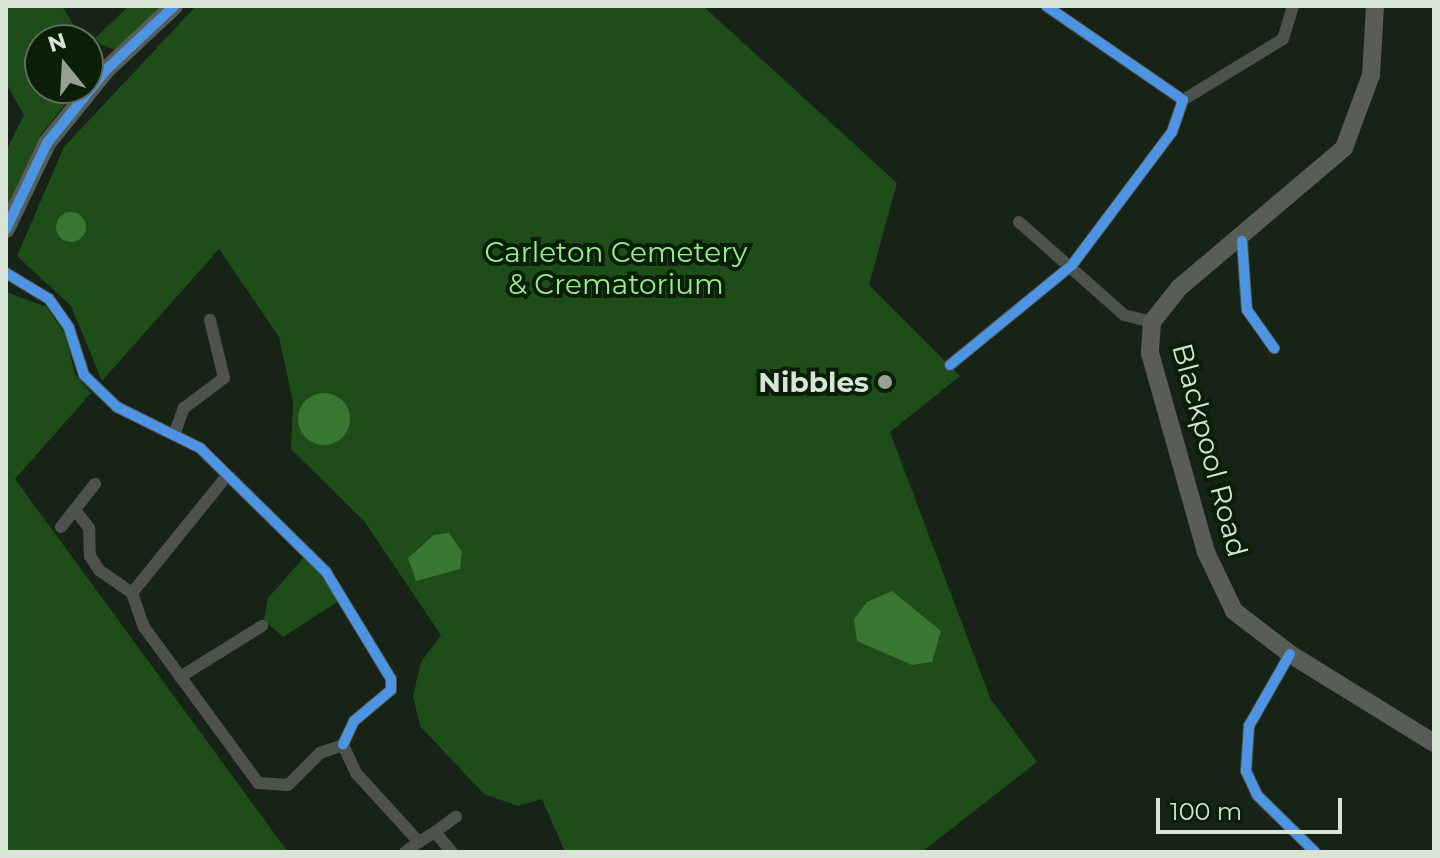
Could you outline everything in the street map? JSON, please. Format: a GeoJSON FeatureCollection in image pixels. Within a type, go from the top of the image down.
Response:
{"type":"FeatureCollection","features":[{"type":"Feature","properties":{"kind":"main road"},"geometry":{"type":"LineString","coordinates":[[6,229],[47,143],[107,69],[174,6]]}},
{"type":"Feature","properties":{"kind":"main road","name":"Blackpool Road"},"geometry":{"type":"LineString","coordinates":[[1375,6],[1371,75],[1344,148],[1242,241],[1179,288],[1152,322],[1150,353],[1216,580],[1234,611],[1290,654],[1434,743]]}},
{"type":"Feature","properties":{"kind":"street"},"geometry":{"type":"LineString","coordinates":[[1046,6],[1072,19],[1183,100]]}},
{"type":"Feature","properties":{"kind":"street"},"geometry":{"type":"LineString","coordinates":[[1072,19],[1080,6]]}},
{"type":"Feature","properties":{"kind":"street"},"geometry":{"type":"LineString","coordinates":[[950,365],[1072,265],[1172,132],[1183,100],[1283,39],[1293,6]]}},
{"type":"Feature","properties":{"kind":"street"},"geometry":{"type":"LineString","coordinates":[[1019,222],[1072,265],[1124,315],[1152,322]]}},
{"type":"Feature","properties":{"kind":"street"},"geometry":{"type":"LineString","coordinates":[[1242,241],[1247,310],[1274,348]]}},
{"type":"Feature","properties":{"kind":"street"},"geometry":{"type":"LineString","coordinates":[[6,273],[49,299],[69,328],[84,375],[117,407],[210,456],[226,477],[317,561],[388,669],[391,690],[354,721],[343,745],[320,753],[288,785],[258,783],[144,627],[132,593],[90,556],[89,528],[75,510]]}},
{"type":"Feature","properties":{"kind":"street"},"geometry":{"type":"LineString","coordinates":[[174,435],[184,408],[230,380],[210,320]]}},
{"type":"Feature","properties":{"kind":"street"},"geometry":{"type":"LineString","coordinates":[[132,593],[226,477]]}},
{"type":"Feature","properties":{"kind":"street"},"geometry":{"type":"LineString","coordinates":[[61,527],[95,484]]}},
{"type":"Feature","properties":{"kind":"street"},"geometry":{"type":"LineString","coordinates":[[180,677],[252,636],[262,626]]}},
{"type":"Feature","properties":{"kind":"street"},"geometry":{"type":"LineString","coordinates":[[252,636],[261,647]]}},
{"type":"Feature","properties":{"kind":"street"},"geometry":{"type":"LineString","coordinates":[[1290,654],[1249,726],[1246,771],[1257,795],[1315,852]]}},
{"type":"Feature","properties":{"kind":"street"},"geometry":{"type":"LineString","coordinates":[[343,745],[356,773],[419,842]]}},
{"type":"Feature","properties":{"kind":"street"},"geometry":{"type":"LineString","coordinates":[[405,852],[456,817]]}},
{"type":"Feature","properties":{"kind":"street"},"geometry":{"type":"LineString","coordinates":[[435,832],[452,852]]}},
{"type":"Feature","properties":{"kind":"green space"},"geometry":{"type":"Polygon","coordinates":[[[6,6],[62,6],[73,24],[24,24],[24,104],[65,104],[40,136],[6,208],[6,151],[24,115],[6,83],[6,6]]]}},
{"type":"Feature","properties":{"kind":"green space"},"geometry":{"type":"Polygon","coordinates":[[[129,6],[165,6],[116,50],[104,46],[104,30],[129,6]]]}},
{"type":"Feature","properties":{"kind":"green space","name":"Carleton Cemetery & Crematorium"},"geometry":{"type":"Polygon","coordinates":[[[196,6],[703,6],[897,183],[869,285],[960,376],[890,432],[990,698],[1037,762],[922,852],[565,852],[542,799],[518,806],[484,794],[420,726],[413,696],[421,662],[441,635],[364,521],[291,449],[293,402],[279,337],[219,249],[102,381],[71,306],[17,256],[64,147],[196,6]]]}},
{"type":"Feature","properties":{"kind":"green space"},"geometry":{"type":"Polygon","coordinates":[[[6,292],[47,307],[65,334],[75,374],[91,393],[15,479],[288,852],[6,852],[6,292]]]}},
{"type":"Feature","properties":{"kind":"green space"},"geometry":{"type":"Polygon","coordinates":[[[306,555],[339,601],[283,637],[264,620],[268,598],[306,555]]]}},
{"type":"Feature","properties":{"kind":"shaded area"},"geometry":{"type":"Polygon","coordinates":[[[71,212],[82,216],[86,227],[82,238],[71,242],[60,238],[56,227],[60,216],[71,212]]]}},
{"type":"Feature","properties":{"kind":"shaded area"},"geometry":{"type":"Polygon","coordinates":[[[324,393],[342,401],[350,419],[342,437],[324,445],[306,437],[298,419],[306,401],[324,393]]]}},
{"type":"Feature","properties":{"kind":"shaded area"},"geometry":{"type":"Polygon","coordinates":[[[449,533],[462,552],[460,569],[416,581],[408,558],[434,535],[449,533]]]}},
{"type":"Feature","properties":{"kind":"shaded area"},"geometry":{"type":"Polygon","coordinates":[[[892,591],[941,631],[932,662],[912,665],[857,641],[854,619],[867,602],[892,591]]]}},
{"type":"Feature","properties":{"kind":"cycle path"},"geometry":{"type":"LineString","coordinates":[[6,229],[47,143],[107,69],[174,6]]}},
{"type":"Feature","properties":{"kind":"cycle path"},"geometry":{"type":"LineString","coordinates":[[950,365],[1072,265],[1172,132],[1183,100],[1046,6]]}},
{"type":"Feature","properties":{"kind":"cycle path"},"geometry":{"type":"LineString","coordinates":[[1242,241],[1247,310],[1274,348]]}},
{"type":"Feature","properties":{"kind":"cycle path"},"geometry":{"type":"LineString","coordinates":[[6,273],[49,299],[69,328],[84,375],[117,407],[200,448],[326,572],[391,679],[391,690],[354,721],[343,745]]}},
{"type":"Feature","properties":{"kind":"cycle path"},"geometry":{"type":"LineString","coordinates":[[1290,654],[1249,726],[1246,771],[1257,795],[1315,852]]}},
{"type":"Feature","properties":{"kind":"place","name":"Nibbles"},"geometry":{"type":"Point","coordinates":[885,382]}}]}
